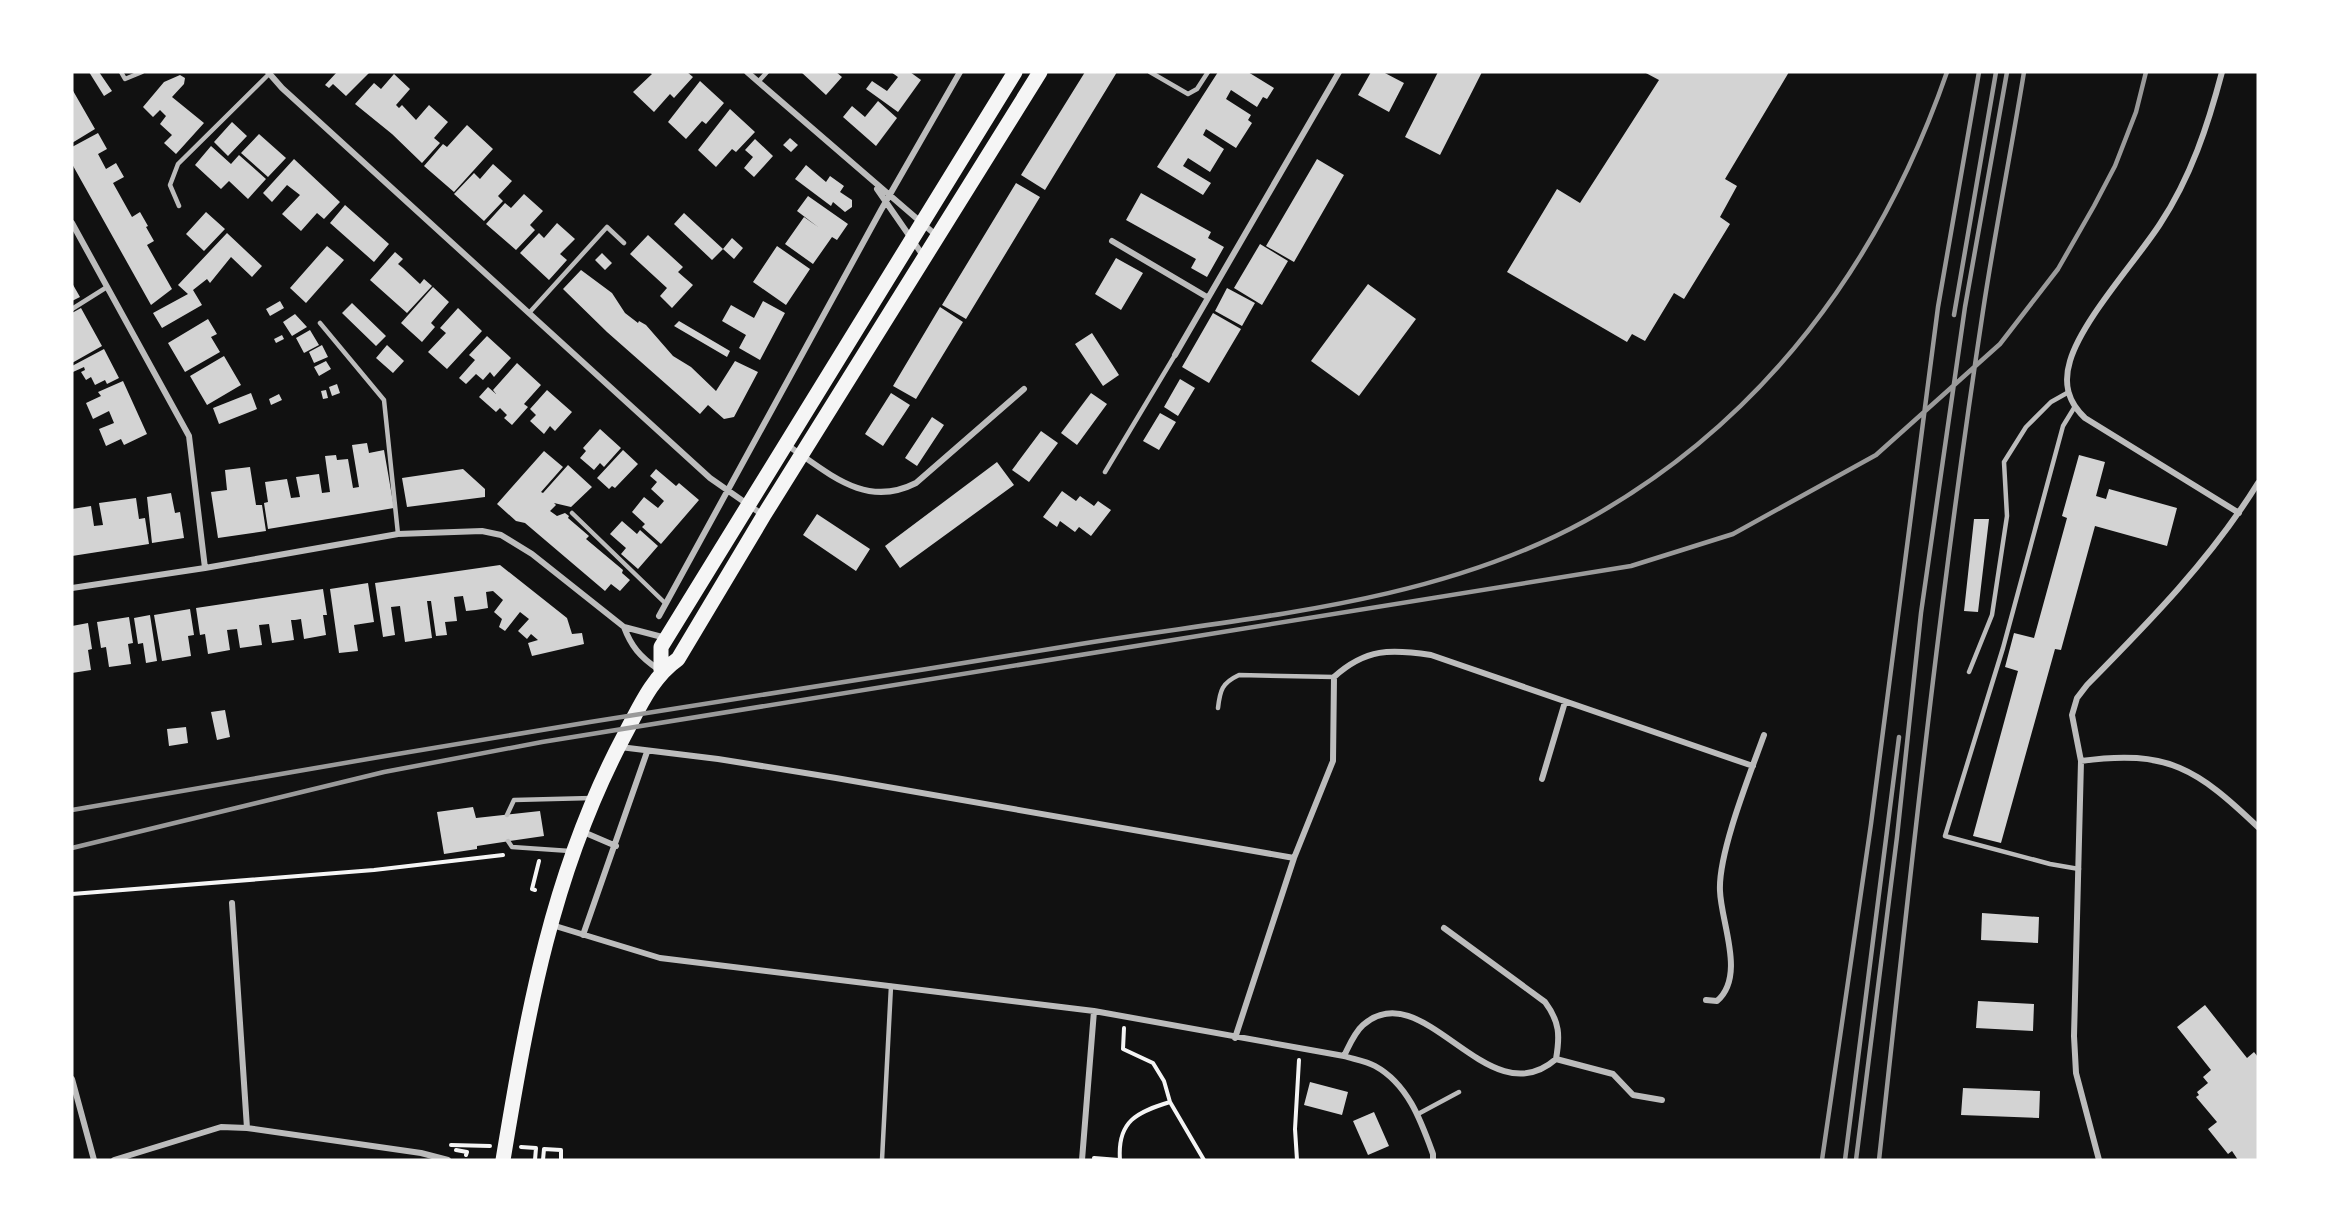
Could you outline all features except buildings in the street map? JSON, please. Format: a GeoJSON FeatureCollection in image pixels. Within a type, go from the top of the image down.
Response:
{"type":"FeatureCollection","features":[{"type":"Feature","properties":{"kind":"main road"},"geometry":{"type":"LineString","coordinates":[[661,670],[661,647],[1015,72]]}},
{"type":"Feature","properties":{"kind":"main road"},"geometry":{"type":"LineString","coordinates":[[503,1160],[515,1081],[548,924],[580,831],[611,761],[624,748],[661,670],[678,658],[764,515],[803,456],[1040,72]]}},
{"type":"Feature","properties":{"kind":"street"},"geometry":{"type":"LineString","coordinates":[[747,72],[937,237]]}},
{"type":"Feature","properties":{"kind":"street"},"geometry":{"type":"LineString","coordinates":[[887,204],[960,72]]}},
{"type":"Feature","properties":{"kind":"street"},"geometry":{"type":"LineString","coordinates":[[1175,355],[1339,72]]}},
{"type":"Feature","properties":{"kind":"street"},"geometry":{"type":"LineString","coordinates":[[2222,72],[2196,159],[2161,222],[2087,326],[2070,361],[2067,393],[2074,408],[2085,418],[2239,513]]}},
{"type":"Feature","properties":{"kind":"street"},"geometry":{"type":"LineString","coordinates":[[268,73],[727,491],[764,515]]}},
{"type":"Feature","properties":{"kind":"street"},"geometry":{"type":"LineString","coordinates":[[874,184],[925,257]]}},
{"type":"Feature","properties":{"kind":"street"},"geometry":{"type":"LineString","coordinates":[[659,615],[881,210],[887,204],[896,201]]}},
{"type":"Feature","properties":{"kind":"street"},"geometry":{"type":"LineString","coordinates":[[72,223],[189,436],[205,568]]}},
{"type":"Feature","properties":{"kind":"street"},"geometry":{"type":"LineString","coordinates":[[1112,241],[1208,297]]}},
{"type":"Feature","properties":{"kind":"street"},"geometry":{"type":"LineString","coordinates":[[787,445],[861,491],[880,494],[898,492],[916,483],[1024,390]]}},
{"type":"Feature","properties":{"kind":"street"},"geometry":{"type":"LineString","coordinates":[[2099,1160],[2076,1073],[2074,1036],[2081,761],[2072,715],[2077,698],[2169,602],[2239,513],[2258,483]]}},
{"type":"Feature","properties":{"kind":"street"},"geometry":{"type":"LineString","coordinates":[[72,588],[205,568],[398,534],[482,531],[501,536],[532,554],[624,627],[667,638]]}},
{"type":"Feature","properties":{"kind":"street"},"geometry":{"type":"LineString","coordinates":[[624,627],[630,642],[641,658],[661,670]]}},
{"type":"Feature","properties":{"kind":"street"},"geometry":{"type":"LineString","coordinates":[[1235,1038],[1294,858],[1333,761],[1334,677],[1359,658],[1396,650],[1431,655],[1753,766]]}},
{"type":"Feature","properties":{"kind":"street"},"geometry":{"type":"LineString","coordinates":[[1542,779],[1565,702]]}},
{"type":"Feature","properties":{"kind":"street"},"geometry":{"type":"LineString","coordinates":[[1706,1000],[1717,1001],[1725,994],[1729,983],[1730,948],[1727,923],[1721,904],[1720,874],[1764,735]]}},
{"type":"Feature","properties":{"kind":"street"},"geometry":{"type":"LineString","coordinates":[[624,748],[718,759],[824,776],[1294,858]]}},
{"type":"Feature","properties":{"kind":"street"},"geometry":{"type":"LineString","coordinates":[[583,935],[647,752]]}},
{"type":"Feature","properties":{"kind":"street"},"geometry":{"type":"LineString","coordinates":[[2081,761],[2135,756],[2168,763],[2221,792],[2258,827]]}},
{"type":"Feature","properties":{"kind":"street"},"geometry":{"type":"LineString","coordinates":[[580,831],[616,846]]}},
{"type":"Feature","properties":{"kind":"street"},"geometry":{"type":"LineString","coordinates":[[232,903],[247,1128]]}},
{"type":"Feature","properties":{"kind":"street"},"geometry":{"type":"LineString","coordinates":[[548,924],[660,958],[1094,1011],[1300,1050],[1344,1056],[1375,1066],[1401,1087],[1418,1114],[1433,1154],[1433,1160]]}},
{"type":"Feature","properties":{"kind":"street"},"geometry":{"type":"LineString","coordinates":[[1344,1056],[1361,1027],[1374,1017],[1389,1012],[1436,1029],[1487,1066],[1501,1071],[1531,1074],[1546,1068],[1556,1059],[1559,1028],[1554,1014],[1545,1002],[1444,928]]}},
{"type":"Feature","properties":{"kind":"street"},"geometry":{"type":"LineString","coordinates":[[1083,1159],[1094,1011]]}},
{"type":"Feature","properties":{"kind":"street"},"geometry":{"type":"LineString","coordinates":[[1556,1059],[1613,1074],[1633,1095],[1662,1100]]}},
{"type":"Feature","properties":{"kind":"street"},"geometry":{"type":"LineString","coordinates":[[72,1079],[94,1160]]}},
{"type":"Feature","properties":{"kind":"street"},"geometry":{"type":"LineString","coordinates":[[114,1160],[221,1127],[247,1128],[448,1160]]}},
{"type":"Feature","properties":{"kind":"lane"},"geometry":{"type":"LineString","coordinates":[[121,72],[125,79],[142,72]]}},
{"type":"Feature","properties":{"kind":"lane"},"geometry":{"type":"LineString","coordinates":[[758,82],[767,72]]}},
{"type":"Feature","properties":{"kind":"lane"},"geometry":{"type":"LineString","coordinates":[[1153,73],[1188,94],[1197,89],[1209,72]]}},
{"type":"Feature","properties":{"kind":"lane"},"geometry":{"type":"LineString","coordinates":[[179,206],[170,185],[178,164],[268,73]]}},
{"type":"Feature","properties":{"kind":"lane"},"geometry":{"type":"LineString","coordinates":[[529,313],[607,227],[624,243]]}},
{"type":"Feature","properties":{"kind":"lane"},"geometry":{"type":"LineString","coordinates":[[72,309],[107,287]]}},
{"type":"Feature","properties":{"kind":"lane"},"geometry":{"type":"LineString","coordinates":[[320,323],[384,400],[398,534]]}},
{"type":"Feature","properties":{"kind":"lane"},"geometry":{"type":"LineString","coordinates":[[1105,472],[1175,355]]}},
{"type":"Feature","properties":{"kind":"lane"},"geometry":{"type":"LineString","coordinates":[[1969,672],[1992,615],[2007,516],[2004,462],[2026,427],[2051,402],[2067,393]]}},
{"type":"Feature","properties":{"kind":"lane"},"geometry":{"type":"LineString","coordinates":[[2074,408],[2063,426],[2003,648],[1945,836],[2050,864],[2079,869]]}},
{"type":"Feature","properties":{"kind":"lane"},"geometry":{"type":"LineString","coordinates":[[572,513],[665,603]]}},
{"type":"Feature","properties":{"kind":"lane"},"geometry":{"type":"LineString","coordinates":[[1218,708],[1220,693],[1225,682],[1239,675],[1334,677]]}},
{"type":"Feature","properties":{"kind":"lane"},"geometry":{"type":"LineString","coordinates":[[507,814],[514,800],[594,798]]}},
{"type":"Feature","properties":{"kind":"lane"},"geometry":{"type":"LineString","coordinates":[[508,842],[512,847],[573,852]]}},
{"type":"Feature","properties":{"kind":"lane"},"geometry":{"type":"LineString","coordinates":[[882,1160],[891,986]]}},
{"type":"Feature","properties":{"kind":"lane"},"geometry":{"type":"LineString","coordinates":[[1418,1114],[1459,1092]]}},
{"type":"Feature","properties":{"kind":"path"},"geometry":{"type":"LineString","coordinates":[[72,894],[231,882],[512,855]]}},
{"type":"Feature","properties":{"kind":"path"},"geometry":{"type":"LineString","coordinates":[[535,890],[532,889],[540,860],[538,856]]}},
{"type":"Feature","properties":{"kind":"path"},"geometry":{"type":"LineString","coordinates":[[1125,1016],[1123,1049],[1153,1063],[1164,1081],[1170,1102],[1204,1160]]}},
{"type":"Feature","properties":{"kind":"path"},"geometry":{"type":"LineString","coordinates":[[1297,1160],[1295,1130],[1300,1050]]}},
{"type":"Feature","properties":{"kind":"path"},"geometry":{"type":"LineString","coordinates":[[1083,1159],[1120,1160],[1119,1145],[1124,1127],[1135,1116],[1170,1102]]}},
{"type":"Feature","properties":{"kind":"path"},"geometry":{"type":"LineString","coordinates":[[451,1145],[472,1145]]}},
{"type":"Feature","properties":{"kind":"path"},"geometry":{"type":"LineString","coordinates":[[535,1160],[536,1148]]}},
{"type":"Feature","properties":{"kind":"path"},"geometry":{"type":"LineString","coordinates":[[543,1160],[544,1149],[561,1150],[561,1160]]}},
{"type":"Feature","properties":{"kind":"railway"},"geometry":{"type":"LineString","coordinates":[[72,810],[648,712],[1327,606],[1394,592],[1460,574],[1524,550],[1585,521],[1649,481],[1708,436],[1761,386],[1808,331],[1851,271],[1888,208],[1920,142],[1947,72]]}},
{"type":"Feature","properties":{"kind":"railway"},"geometry":{"type":"LineString","coordinates":[[1822,1160],[1871,824],[1938,307],[1979,72]]}},
{"type":"Feature","properties":{"kind":"railway"},"geometry":{"type":"LineString","coordinates":[[1954,315],[1996,72]]}},
{"type":"Feature","properties":{"kind":"railway"},"geometry":{"type":"LineString","coordinates":[[1856,1160],[1897,837],[1921,613],[1965,307],[2007,72]]}},
{"type":"Feature","properties":{"kind":"railway"},"geometry":{"type":"LineString","coordinates":[[1879,1160],[1927,735],[1967,417],[2024,72]]}},
{"type":"Feature","properties":{"kind":"railway"},"geometry":{"type":"LineString","coordinates":[[72,848],[384,772],[542,742],[1631,566],[1733,534],[1876,455],[2000,344],[2058,269],[2094,206],[2115,166],[2136,112],[2146,72]]}},
{"type":"Feature","properties":{"kind":"railway"},"geometry":{"type":"LineString","coordinates":[[1845,1160],[1899,737]]}}]}
